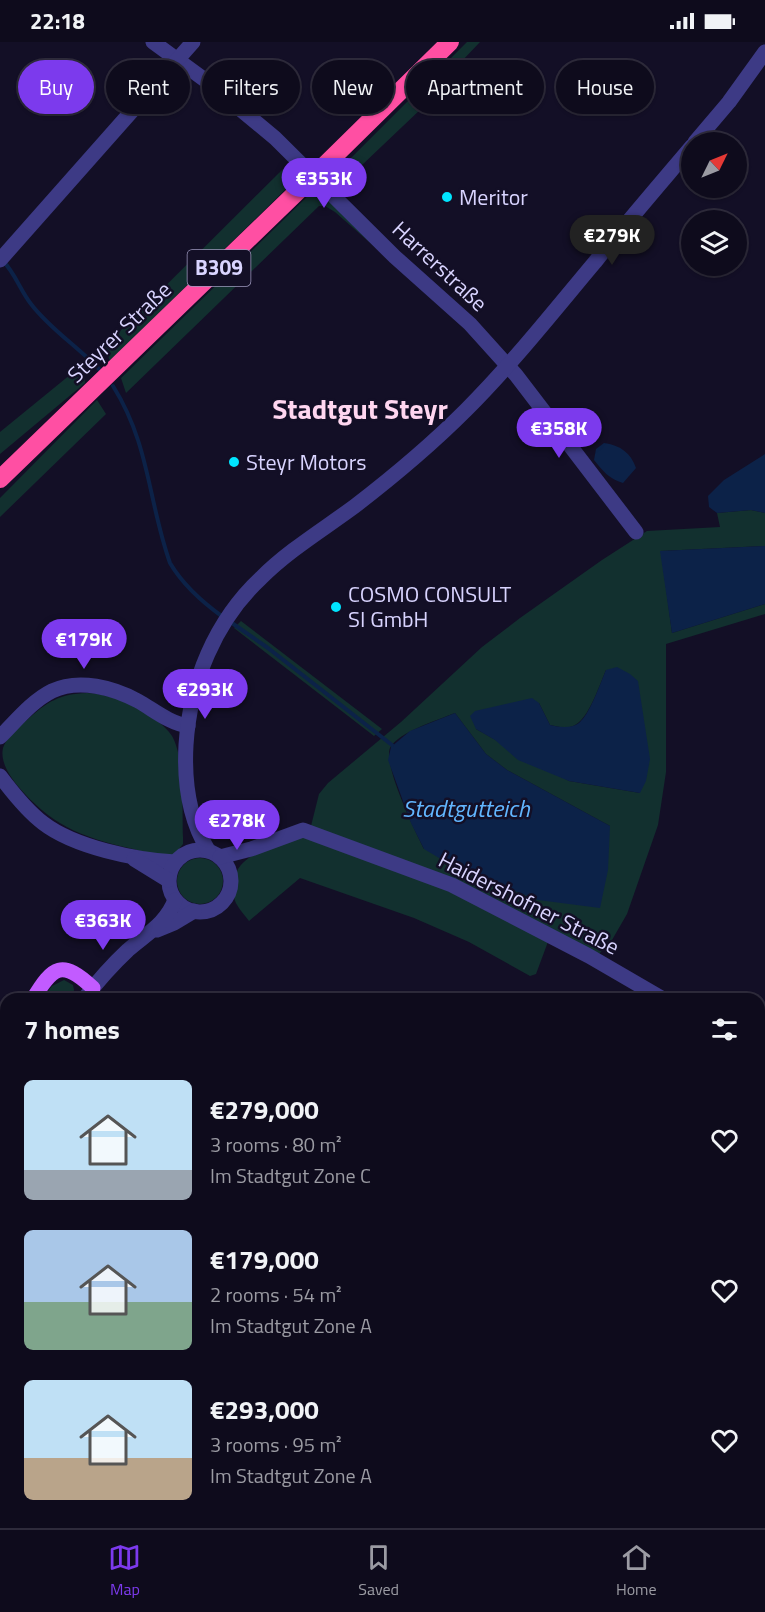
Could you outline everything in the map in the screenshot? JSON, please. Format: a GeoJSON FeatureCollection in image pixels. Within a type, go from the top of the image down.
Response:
{"type":"FeatureCollection","features":[{"type":"Feature","properties":{"kind":"highway","name":"Steyrer Straße"},"geometry":{"type":"LineString","coordinates":[[0,479],[450,42]]}},
{"type":"Feature","properties":{"kind":"main road"},"geometry":{"type":"LineString","coordinates":[[37,993],[52,972],[61,969],[78,974],[88,993]]}},
{"type":"Feature","properties":{"kind":"street","name":"Harrerstraße"},"geometry":{"type":"LineString","coordinates":[[153,42],[176,60]]}},
{"type":"Feature","properties":{"kind":"street"},"geometry":{"type":"LineString","coordinates":[[178,60],[193,42]]}},
{"type":"Feature","properties":{"kind":"street"},"geometry":{"type":"LineString","coordinates":[[704,132],[729,102],[765,52]]}},
{"type":"Feature","properties":{"kind":"street","name":"Harrerstraße"},"geometry":{"type":"LineString","coordinates":[[190,70],[213,86],[288,150],[395,257],[471,324],[507,365],[636,532]]}},
{"type":"Feature","properties":{"kind":"street"},"geometry":{"type":"LineString","coordinates":[[4,255],[130,114]]}},
{"type":"Feature","properties":{"kind":"street"},"geometry":{"type":"LineString","coordinates":[[251,849],[214,854],[197,849],[181,857],[170,870],[168,880],[175,900],[184,908],[194,911],[211,910],[224,901],[231,884],[229,870],[214,854],[201,840],[192,813],[186,753],[188,726],[198,678],[210,649],[226,621],[246,594],[273,567],[384,484],[467,409],[681,159]]}},
{"type":"Feature","properties":{"kind":"street"},"geometry":{"type":"LineString","coordinates":[[0,737],[42,698],[54,690],[69,687],[111,689],[176,724],[188,726]]}},
{"type":"Feature","properties":{"kind":"street"},"geometry":{"type":"LineString","coordinates":[[0,776],[41,822],[79,842],[132,857],[181,857]]}},
{"type":"Feature","properties":{"kind":"street"},"geometry":{"type":"LineString","coordinates":[[181,857],[192,813]]}},
{"type":"Feature","properties":{"kind":"street","name":"Haidershofner Straße"},"geometry":{"type":"LineString","coordinates":[[251,849],[303,830],[452,885],[589,956],[653,993]]}},
{"type":"Feature","properties":{"kind":"street"},"geometry":{"type":"LineString","coordinates":[[229,870],[251,849]]}},
{"type":"Feature","properties":{"kind":"street"},"geometry":{"type":"LineString","coordinates":[[132,857],[168,880]]}},
{"type":"Feature","properties":{"kind":"street"},"geometry":{"type":"LineString","coordinates":[[89,993],[129,949],[171,912],[175,900]]}},
{"type":"Feature","properties":{"kind":"street"},"geometry":{"type":"LineString","coordinates":[[151,932],[174,923],[194,911]]}},
{"type":"Feature","properties":{"kind":"green space"},"geometry":{"type":"Polygon","coordinates":[[[467,42],[480,42],[463,60],[449,60],[467,42]]]}},
{"type":"Feature","properties":{"kind":"green space"},"geometry":{"type":"Polygon","coordinates":[[[406,103],[406,114],[416,114],[342,184],[335,174],[406,103]]]}},
{"type":"Feature","properties":{"kind":"green space"},"geometry":{"type":"Polygon","coordinates":[[[283,169],[293,182],[110,361],[104,347],[283,169]]]}},
{"type":"Feature","properties":{"kind":"green space"},"geometry":{"type":"Polygon","coordinates":[[[316,188],[433,298],[335,212],[325,206],[319,206],[126,393],[121,378],[316,188]]]}},
{"type":"Feature","properties":{"kind":"green space"},"geometry":{"type":"Polygon","coordinates":[[[76,370],[84,372],[85,383],[0,454],[0,432],[76,370]]]}},
{"type":"Feature","properties":{"kind":"green space"},"geometry":{"type":"Polygon","coordinates":[[[97,400],[106,414],[0,517],[0,498],[97,400]]]}},
{"type":"Feature","properties":{"kind":"green space"},"geometry":{"type":"Polygon","coordinates":[[[751,510],[765,513],[765,546],[661,551],[672,633],[765,604],[765,614],[666,644],[666,772],[658,825],[627,914],[612,940],[599,954],[552,931],[536,974],[530,976],[469,942],[414,918],[300,878],[249,921],[234,897],[236,875],[243,862],[271,844],[311,826],[319,794],[328,783],[401,722],[482,647],[602,560],[647,531],[720,527],[717,513],[751,510]],[[606,670],[591,706],[582,719],[572,727],[550,725],[539,703],[476,729],[569,781],[640,793],[606,670]],[[455,713],[410,732],[394,742],[390,748],[389,756],[395,783],[424,849],[610,826],[507,770],[486,754],[455,713]]]}},
{"type":"Feature","properties":{"kind":"green space"},"geometry":{"type":"Polygon","coordinates":[[[241,621],[382,729],[374,736],[234,628],[241,621]]]}},
{"type":"Feature","properties":{"kind":"green space"},"geometry":{"type":"Polygon","coordinates":[[[87,693],[108,696],[134,706],[166,728],[172,736],[179,757],[183,799],[183,844],[174,855],[162,855],[111,844],[67,827],[29,798],[8,772],[4,763],[3,748],[17,729],[54,700],[87,693]]]}},
{"type":"Feature","properties":{"kind":"green space"},"geometry":{"type":"Polygon","coordinates":[[[200,858],[216,865],[223,881],[216,897],[200,904],[184,897],[177,881],[184,865],[200,858]]]}},
{"type":"Feature","properties":{"kind":"green space"},"geometry":{"type":"Polygon","coordinates":[[[64,980],[73,985],[73,993],[47,993],[52,986],[64,980]]]}},
{"type":"Feature","properties":{"kind":"water"},"geometry":{"type":"Polygon","coordinates":[[[604,443],[624,451],[634,463],[636,468],[623,483],[610,477],[594,460],[596,449],[604,443]]]}},
{"type":"Feature","properties":{"kind":"water"},"geometry":{"type":"Polygon","coordinates":[[[765,454],[765,513],[751,510],[717,513],[709,507],[708,496],[724,480],[765,454]]]}},
{"type":"Feature","properties":{"kind":"water"},"geometry":{"type":"Polygon","coordinates":[[[765,546],[765,604],[672,633],[660,551],[765,546]]]}},
{"type":"Feature","properties":{"kind":"water","name":"Stadtgutteich"},"geometry":{"type":"Polygon","coordinates":[[[617,667],[638,681],[650,759],[646,781],[640,793],[569,781],[518,760],[495,740],[476,729],[470,716],[475,711],[532,698],[539,703],[550,725],[572,726],[579,723],[587,713],[606,670],[617,667]]]}},
{"type":"Feature","properties":{"kind":"water","name":"Stadtgutteich"},"geometry":{"type":"Polygon","coordinates":[[[455,713],[486,754],[507,770],[610,826],[608,870],[600,908],[538,900],[456,868],[424,849],[411,823],[388,760],[391,747],[410,731],[455,713]]]}},
{"type":"Feature","properties":{"kind":"waterway"},"geometry":{"type":"LineString","coordinates":[[3,261],[38,313],[99,369]]}},
{"type":"Feature","properties":{"kind":"waterway"},"geometry":{"type":"LineString","coordinates":[[113,386],[134,430],[170,563],[194,593],[223,617]]}},
{"type":"Feature","properties":{"kind":"waterway"},"geometry":{"type":"LineString","coordinates":[[229,621],[268,648],[392,745]]}},
{"type":"Feature","properties":{"kind":"place","name":"Meritor"},"geometry":{"type":"Point","coordinates":[447,197]}},
{"type":"Feature","properties":{"kind":"place","name":"Steyr Motors"},"geometry":{"type":"Point","coordinates":[234,462]}},
{"type":"Feature","properties":{"kind":"place","name":"COSMO CONSULT SI GmbH"},"geometry":{"type":"Point","coordinates":[336,607]}},
{"type":"Feature","properties":{"kind":"district","name":"Stadtgut Steyr"},"geometry":{"type":"Point","coordinates":[360,409]}}]}
